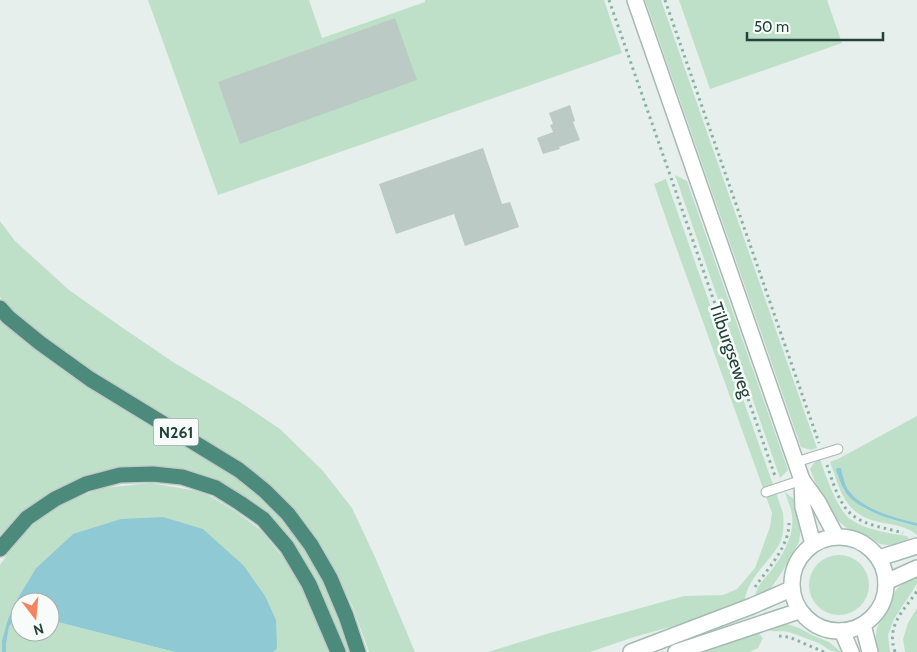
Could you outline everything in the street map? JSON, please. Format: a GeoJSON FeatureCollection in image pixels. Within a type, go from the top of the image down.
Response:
{"type":"FeatureCollection","features":[{"type":"Feature","properties":{"kind":"highway","name":"N261"},"geometry":{"type":"LineString","coordinates":[[0,308],[8,317],[40,343],[90,379],[239,470],[288,514],[330,578],[346,616],[358,652]]}},
{"type":"Feature","properties":{"kind":"highway"},"geometry":{"type":"LineString","coordinates":[[0,549],[27,518],[55,499],[86,484],[120,475],[153,474],[182,477],[216,488],[263,519],[287,548],[310,584],[338,652]]}},
{"type":"Feature","properties":{"kind":"main road","name":"Tilburgseweg"},"geometry":{"type":"LineString","coordinates":[[635,0],[802,480],[818,502],[836,536]]}},
{"type":"Feature","properties":{"kind":"main road","name":"Tilburgseweg"},"geometry":{"type":"LineString","coordinates":[[802,480],[802,507],[813,544]]}},
{"type":"Feature","properties":{"kind":"main road"},"geometry":{"type":"LineString","coordinates":[[836,536],[848,537],[870,549],[879,558],[886,582],[881,606],[873,617],[863,625],[842,632],[818,627],[807,620],[799,611],[791,589],[791,576],[803,552],[824,538],[836,536]]}},
{"type":"Feature","properties":{"kind":"main road"},"geometry":{"type":"LineString","coordinates":[[879,558],[912,540]]}},
{"type":"Feature","properties":{"kind":"main road"},"geometry":{"type":"LineString","coordinates":[[886,582],[917,568]]}},
{"type":"Feature","properties":{"kind":"main road"},"geometry":{"type":"LineString","coordinates":[[631,652],[752,606],[791,589]]}},
{"type":"Feature","properties":{"kind":"main road"},"geometry":{"type":"LineString","coordinates":[[676,652],[799,611]]}},
{"type":"Feature","properties":{"kind":"main road"},"geometry":{"type":"LineString","coordinates":[[863,625],[870,652]]}},
{"type":"Feature","properties":{"kind":"main road"},"geometry":{"type":"LineString","coordinates":[[842,632],[851,652]]}},
{"type":"Feature","properties":{"kind":"lane"},"geometry":{"type":"LineString","coordinates":[[796,462],[838,449]]}},
{"type":"Feature","properties":{"kind":"lane"},"geometry":{"type":"LineString","coordinates":[[766,492],[802,480]]}},
{"type":"Feature","properties":{"kind":"path","name":"Tilburgseweg"},"geometry":{"type":"LineString","coordinates":[[609,0],[780,488]]}},
{"type":"Feature","properties":{"kind":"path"},"geometry":{"type":"LineString","coordinates":[[665,0],[835,489],[850,514],[869,524],[912,540]]}},
{"type":"Feature","properties":{"kind":"path"},"geometry":{"type":"LineString","coordinates":[[752,606],[750,597],[752,590],[780,552],[786,540],[789,525],[788,518]]}},
{"type":"Feature","properties":{"kind":"path"},"geometry":{"type":"LineString","coordinates":[[895,652],[892,634],[896,621],[917,591]]}},
{"type":"Feature","properties":{"kind":"path"},"geometry":{"type":"LineString","coordinates":[[758,624],[767,635],[789,636],[824,652]]}},
{"type":"Feature","properties":{"kind":"green space"},"geometry":{"type":"Polygon","coordinates":[[[148,0],[309,0],[322,38],[425,2],[425,0],[604,0],[622,53],[218,195],[148,0]]]}},
{"type":"Feature","properties":{"kind":"green space"},"geometry":{"type":"Polygon","coordinates":[[[645,0],[661,0],[817,448],[811,450],[801,447],[645,0]]]}},
{"type":"Feature","properties":{"kind":"green space"},"geometry":{"type":"Polygon","coordinates":[[[679,0],[827,0],[842,43],[710,89],[679,0]]]}},
{"type":"Feature","properties":{"kind":"green space"},"geometry":{"type":"Polygon","coordinates":[[[675,175],[687,181],[788,470],[780,478],[675,175]]]}},
{"type":"Feature","properties":{"kind":"green space"},"geometry":{"type":"Polygon","coordinates":[[[666,179],[783,513],[781,541],[775,552],[748,587],[745,603],[717,614],[634,637],[590,652],[488,652],[684,596],[723,595],[737,589],[755,568],[770,527],[772,513],[654,184],[666,179]]]}},
{"type":"Feature","properties":{"kind":"green space"},"geometry":{"type":"Polygon","coordinates":[[[0,221],[15,241],[69,290],[173,362],[240,402],[280,429],[323,471],[352,508],[415,652],[369,652],[352,605],[325,551],[295,510],[265,482],[222,450],[98,377],[45,339],[7,305],[0,297],[0,221]]]}},
{"type":"Feature","properties":{"kind":"green space"},"geometry":{"type":"Polygon","coordinates":[[[0,317],[23,339],[64,371],[229,471],[258,493],[282,518],[308,552],[340,618],[352,652],[343,652],[318,586],[296,549],[276,523],[244,496],[215,482],[187,472],[154,467],[114,468],[76,480],[46,495],[23,511],[0,535],[0,317]]]}},
{"type":"Feature","properties":{"kind":"green space"},"geometry":{"type":"Polygon","coordinates":[[[917,416],[917,523],[877,511],[867,506],[851,494],[846,486],[841,468],[843,489],[852,499],[865,509],[893,520],[917,526],[917,535],[901,527],[871,520],[853,509],[842,494],[830,462],[917,416]]]}},
{"type":"Feature","properties":{"kind":"green space"},"geometry":{"type":"Polygon","coordinates":[[[820,459],[836,500],[850,519],[870,528],[907,536],[911,543],[893,546],[880,544],[869,537],[849,530],[836,519],[819,491],[810,469],[820,459]]]}},
{"type":"Feature","properties":{"kind":"green space"},"geometry":{"type":"Polygon","coordinates":[[[151,483],[203,492],[235,511],[262,531],[289,565],[311,605],[328,652],[273,652],[277,649],[73,534],[36,568],[21,592],[10,592],[10,615],[2,640],[2,652],[0,652],[0,565],[20,536],[56,505],[103,488],[151,483]]]}},
{"type":"Feature","properties":{"kind":"green space"},"geometry":{"type":"Polygon","coordinates":[[[785,492],[795,500],[801,528],[799,542],[771,588],[755,598],[758,587],[779,560],[790,538],[792,515],[785,492]]]}},
{"type":"Feature","properties":{"kind":"green space"},"geometry":{"type":"Polygon","coordinates":[[[839,555],[856,560],[864,568],[869,585],[864,602],[856,610],[839,615],[822,610],[814,602],[809,585],[814,568],[822,560],[839,555]]]}},
{"type":"Feature","properties":{"kind":"green space"},"geometry":{"type":"Polygon","coordinates":[[[917,573],[917,584],[894,619],[888,635],[890,652],[877,652],[875,644],[877,628],[896,590],[917,573]]]}},
{"type":"Feature","properties":{"kind":"green space"},"geometry":{"type":"Polygon","coordinates":[[[917,608],[917,652],[905,652],[903,639],[908,623],[917,608]]]}},
{"type":"Feature","properties":{"kind":"green space"},"geometry":{"type":"Polygon","coordinates":[[[60,623],[175,652],[6,652],[10,626],[10,642],[60,642],[60,623]]]}},
{"type":"Feature","properties":{"kind":"green space"},"geometry":{"type":"Polygon","coordinates":[[[775,624],[787,624],[799,628],[829,642],[841,652],[830,650],[816,642],[789,632],[766,629],[775,624]]]}},
{"type":"Feature","properties":{"kind":"green space"},"geometry":{"type":"Polygon","coordinates":[[[754,629],[763,638],[758,648],[750,652],[691,652],[754,629]]]}},
{"type":"Feature","properties":{"kind":"water"},"geometry":{"type":"Polygon","coordinates":[[[841,468],[846,486],[851,494],[867,506],[877,511],[917,523],[917,526],[875,513],[856,503],[843,488],[836,470],[841,468]]]}},
{"type":"Feature","properties":{"kind":"water"},"geometry":{"type":"Polygon","coordinates":[[[163,517],[203,529],[244,566],[265,596],[276,620],[277,649],[273,652],[175,652],[60,623],[60,592],[21,592],[36,568],[73,534],[121,519],[163,517]]]}},
{"type":"Feature","properties":{"kind":"water"},"geometry":{"type":"Polygon","coordinates":[[[10,615],[6,652],[2,652],[2,640],[10,615]]]}},
{"type":"Feature","properties":{"kind":"building"},"geometry":{"type":"Polygon","coordinates":[[[395,18],[417,80],[240,144],[218,82],[395,18]]]}},
{"type":"Feature","properties":{"kind":"building"},"geometry":{"type":"Polygon","coordinates":[[[570,105],[575,121],[573,122],[580,140],[543,154],[537,138],[553,132],[550,125],[553,124],[549,113],[570,105]]]}},
{"type":"Feature","properties":{"kind":"building"},"geometry":{"type":"Polygon","coordinates":[[[483,148],[502,204],[510,202],[519,227],[465,246],[454,214],[396,234],[379,184],[483,148]]]}}]}
